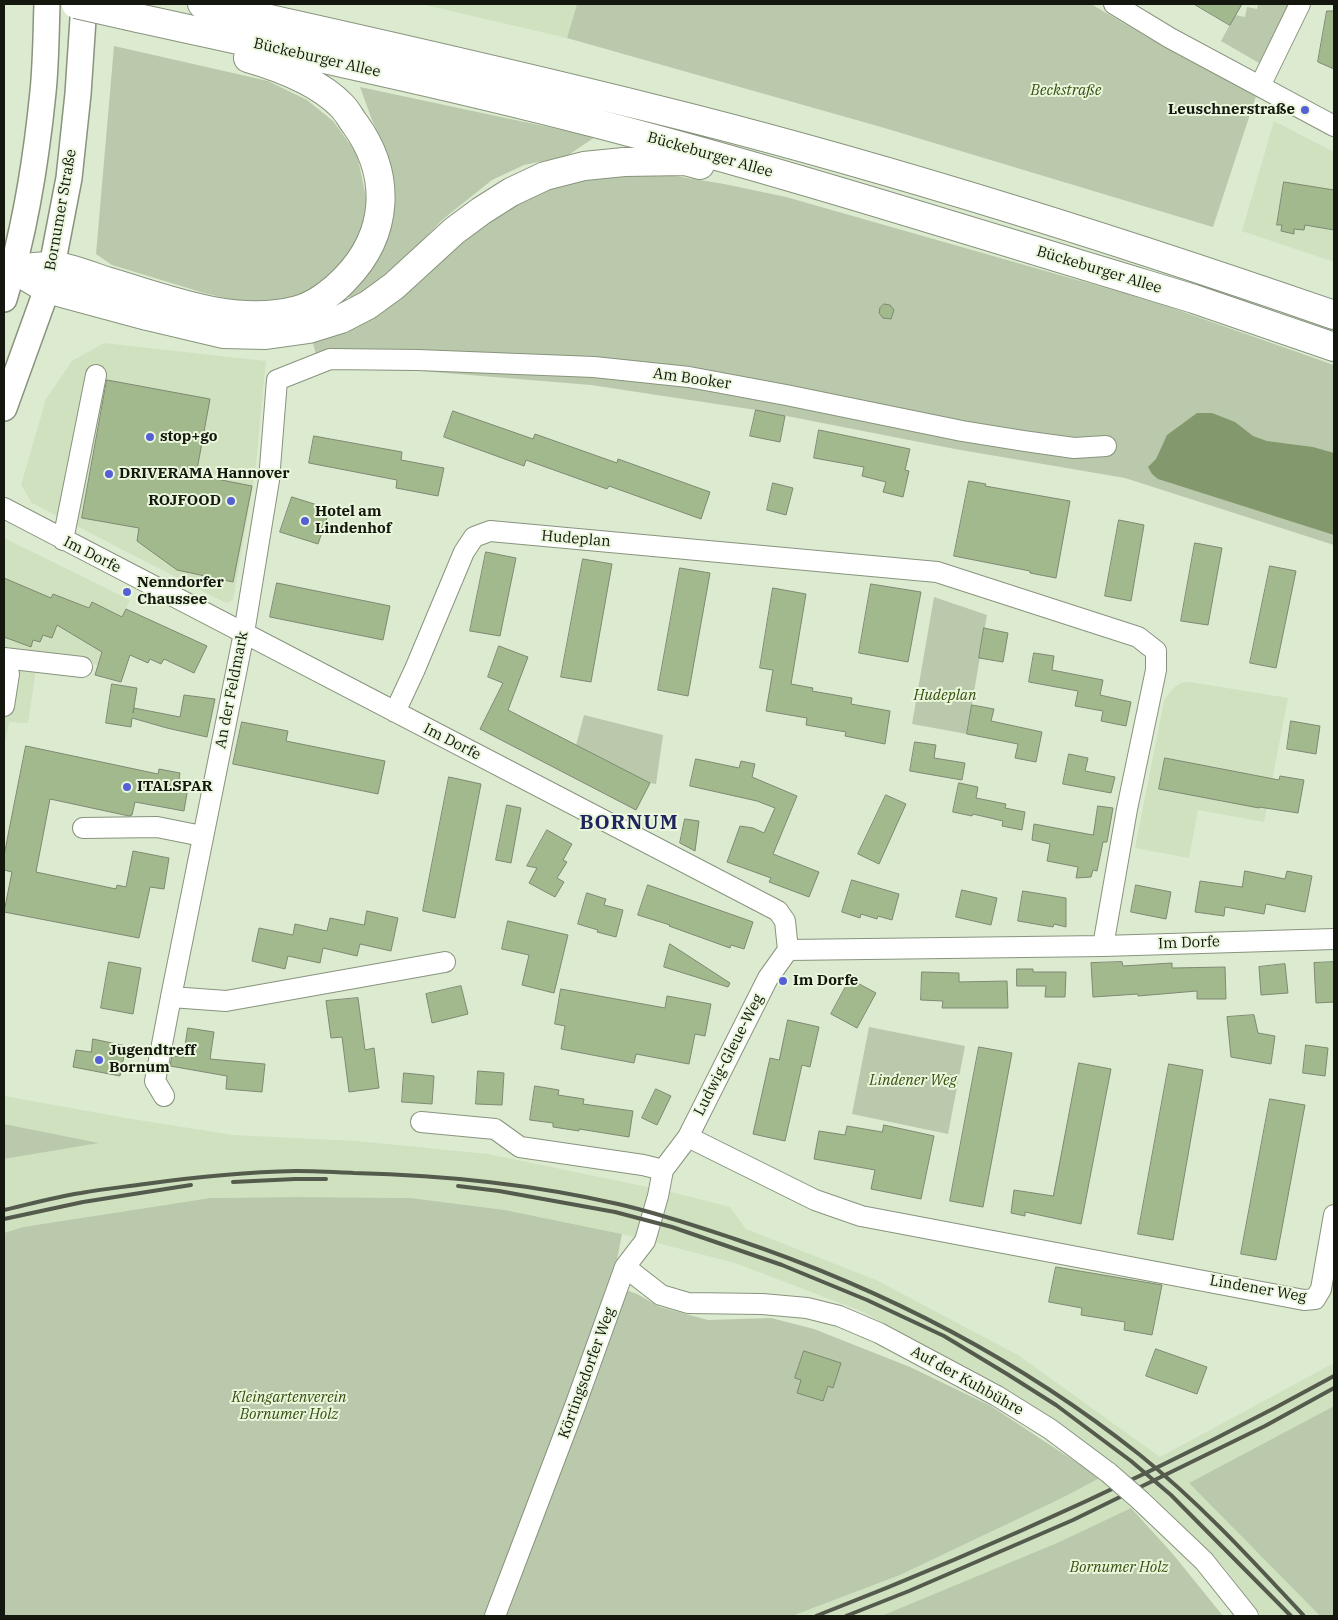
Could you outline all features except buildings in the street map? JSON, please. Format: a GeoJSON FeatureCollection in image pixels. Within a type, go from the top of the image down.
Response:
{"type":"FeatureCollection","features":[{"type":"Feature","properties":{"kind":"highway","name":"Bückeburger Allee"},"geometry":{"type":"LineString","coordinates":[[76,4],[541,109],[645,136],[1204,303],[1334,347]]}},
{"type":"Feature","properties":{"kind":"highway","name":"Bückeburger Allee"},"geometry":{"type":"LineString","coordinates":[[202,4],[662,110],[803,148],[980,199],[1212,273],[1334,315]]}},
{"type":"Feature","properties":{"kind":"highway"},"geometry":{"type":"LineString","coordinates":[[13,269],[217,312],[252,316],[299,309],[319,300],[337,288],[362,260],[378,224],[381,206],[380,180],[374,159],[362,134],[342,106],[317,87],[273,65],[183,38],[129,16]]}},
{"type":"Feature","properties":{"kind":"highway"},"geometry":{"type":"LineString","coordinates":[[50,278],[148,316],[223,334],[266,335],[309,328],[341,319],[368,305],[394,286],[454,231],[474,216],[511,192],[545,176],[584,166],[624,162],[685,161],[744,175],[779,175]]}},
{"type":"Feature","properties":{"kind":"main road"},"geometry":{"type":"LineString","coordinates":[[4,299],[13,269],[34,159],[43,90],[47,4]]}},
{"type":"Feature","properties":{"kind":"main road","name":"Bornumer Straße"},"geometry":{"type":"LineString","coordinates":[[4,408],[50,278],[69,178],[78,94],[84,4]]}},
{"type":"Feature","properties":{"kind":"street"},"geometry":{"type":"LineString","coordinates":[[1114,4],[1170,38],[1334,126]]}},
{"type":"Feature","properties":{"kind":"street"},"geometry":{"type":"LineString","coordinates":[[1260,86],[1300,4]]}},
{"type":"Feature","properties":{"kind":"street","name":"Am Booker"},"geometry":{"type":"LineString","coordinates":[[277,380],[330,359],[418,360],[594,367],[690,377],[1015,440],[1074,448],[1106,446]]}},
{"type":"Feature","properties":{"kind":"street"},"geometry":{"type":"LineString","coordinates":[[63,540],[96,375]]}},
{"type":"Feature","properties":{"kind":"street","name":"An der Feldmark"},"geometry":{"type":"LineString","coordinates":[[164,1096],[155,1081],[170,997],[244,633],[269,480],[277,380]]}},
{"type":"Feature","properties":{"kind":"street","name":"Im Dorfe"},"geometry":{"type":"LineString","coordinates":[[4,508],[778,911],[785,921],[788,950],[1103,946],[1334,939]]}},
{"type":"Feature","properties":{"kind":"street","name":"Hudeplan"},"geometry":{"type":"LineString","coordinates":[[395,712],[464,552],[474,537],[490,531],[937,572],[1138,637],[1156,652],[1156,670],[1127,809],[1103,946]]}},
{"type":"Feature","properties":{"kind":"street"},"geometry":{"type":"LineString","coordinates":[[4,706],[6,666],[82,668]]}},
{"type":"Feature","properties":{"kind":"street"},"geometry":{"type":"LineString","coordinates":[[83,828],[157,827],[202,836]]}},
{"type":"Feature","properties":{"kind":"street","name":"Ludwig-Gleue-Weg"},"geometry":{"type":"LineString","coordinates":[[688,1137],[768,978],[788,950]]}},
{"type":"Feature","properties":{"kind":"street"},"geometry":{"type":"LineString","coordinates":[[170,997],[226,1001],[445,962]]}},
{"type":"Feature","properties":{"kind":"street"},"geometry":{"type":"LineString","coordinates":[[421,1122],[495,1129],[520,1146],[643,1165],[663,1170]]}},
{"type":"Feature","properties":{"kind":"street","name":"Körtingsdorfer Weg"},"geometry":{"type":"LineString","coordinates":[[495,1616],[575,1406],[625,1266],[645,1241],[658,1196],[663,1170],[688,1137]]}},
{"type":"Feature","properties":{"kind":"street","name":"Lindener Weg"},"geometry":{"type":"LineString","coordinates":[[688,1137],[815,1200],[861,1216],[1304,1300],[1315,1299],[1321,1289],[1334,1215]]}},
{"type":"Feature","properties":{"kind":"street","name":"Auf der Kuhbühre"},"geometry":{"type":"LineString","coordinates":[[625,1266],[661,1295],[688,1304],[762,1304],[807,1308],[839,1316],[879,1333],[997,1396],[1050,1429],[1109,1473],[1141,1501],[1204,1561],[1248,1616]]}},
{"type":"Feature","properties":{"kind":"shaded area"},"geometry":{"type":"Polygon","coordinates":[[[421,4],[577,4],[567,38],[421,4]]]}},
{"type":"Feature","properties":{"kind":"shaded area"},"geometry":{"type":"Polygon","coordinates":[[[1274,121],[1334,152],[1334,262],[1242,231],[1274,121]]]}},
{"type":"Feature","properties":{"kind":"shaded area"},"geometry":{"type":"Polygon","coordinates":[[[104,343],[266,361],[255,474],[233,600],[226,603],[32,503],[21,485],[46,399],[72,361],[104,343]]]}},
{"type":"Feature","properties":{"kind":"shaded area"},"geometry":{"type":"Polygon","coordinates":[[[1197,413],[1212,413],[1235,422],[1253,436],[1267,441],[1313,447],[1334,453],[1334,535],[1158,479],[1152,474],[1148,467],[1156,459],[1167,435],[1197,413]]]}},
{"type":"Feature","properties":{"kind":"shaded area"},"geometry":{"type":"Polygon","coordinates":[[[4,538],[130,600],[98,665],[38,656],[28,723],[9,722],[4,748],[4,538]]]}},
{"type":"Feature","properties":{"kind":"shaded area"},"geometry":{"type":"Polygon","coordinates":[[[1190,682],[1288,698],[1264,822],[1198,810],[1189,858],[1135,848],[1164,701],[1175,687],[1181,683],[1190,682]]]}},
{"type":"Feature","properties":{"kind":"shaded area"},"geometry":{"type":"Polygon","coordinates":[[[4,1096],[233,1135],[357,1141],[488,1154],[667,1191],[730,1207],[746,1229],[876,1280],[1018,1355],[1160,1457],[1334,1363],[1334,1406],[1189,1483],[1320,1616],[1261,1616],[1223,1566],[1152,1495],[1061,1425],[1000,1385],[861,1311],[735,1263],[622,1234],[505,1210],[411,1198],[210,1198],[23,1227],[4,1233],[4,1159],[98,1143],[4,1124],[4,1096]]]}},
{"type":"Feature","properties":{"kind":"shaded area"},"geometry":{"type":"Polygon","coordinates":[[[1100,1478],[1131,1508],[1057,1543],[881,1616],[792,1616],[900,1575],[1100,1478]]]}},
{"type":"Feature","properties":{"kind":"green space","name":"Beckstraße"},"geometry":{"type":"Polygon","coordinates":[[[577,4],[1091,4],[1164,47],[1256,96],[1213,227],[881,127],[567,38],[577,4]]]}},
{"type":"Feature","properties":{"kind":"green space"},"geometry":{"type":"Polygon","coordinates":[[[1258,4],[1289,4],[1259,63],[1221,41],[1235,15],[1245,17],[1247,7],[1257,9],[1258,4]]]}},
{"type":"Feature","properties":{"kind":"green space"},"geometry":{"type":"Polygon","coordinates":[[[114,46],[268,81],[307,100],[333,121],[357,154],[368,207],[357,246],[340,271],[312,295],[249,304],[204,293],[112,265],[96,254],[114,46]]]}},
{"type":"Feature","properties":{"kind":"green space"},"geometry":{"type":"Polygon","coordinates":[[[360,87],[595,137],[567,156],[524,165],[492,180],[442,220],[407,256],[355,299],[346,296],[378,252],[393,218],[395,186],[385,148],[360,87]]]}},
{"type":"Feature","properties":{"kind":"green space"},"geometry":{"type":"Polygon","coordinates":[[[663,174],[786,197],[1158,303],[1334,365],[1334,545],[1125,478],[955,449],[756,410],[591,385],[421,371],[320,369],[312,340],[462,240],[518,200],[586,175],[663,174]]]}},
{"type":"Feature","properties":{"kind":"green space","name":"Hudeplan"},"geometry":{"type":"Polygon","coordinates":[[[934,597],[987,615],[967,734],[912,724],[934,597]]]}},
{"type":"Feature","properties":{"kind":"green space"},"geometry":{"type":"Polygon","coordinates":[[[584,715],[663,735],[656,784],[650,783],[576,745],[584,715]]]}},
{"type":"Feature","properties":{"kind":"green space","name":"Lindener Weg"},"geometry":{"type":"Polygon","coordinates":[[[869,1027],[965,1046],[948,1134],[852,1114],[869,1027]]]}},
{"type":"Feature","properties":{"kind":"green space"},"geometry":{"type":"Polygon","coordinates":[[[4,1124],[99,1143],[4,1159],[4,1124]]]}},
{"type":"Feature","properties":{"kind":"green space","name":"Kleingartenverein Bornumer Holz"},"geometry":{"type":"Polygon","coordinates":[[[210,1198],[411,1198],[505,1210],[622,1234],[612,1285],[637,1294],[660,1307],[708,1320],[771,1318],[814,1329],[910,1367],[991,1406],[1100,1478],[900,1575],[792,1616],[4,1616],[4,1233],[23,1227],[210,1198]]]}},
{"type":"Feature","properties":{"kind":"green space"},"geometry":{"type":"Polygon","coordinates":[[[1334,1406],[1334,1616],[1320,1616],[1189,1483],[1334,1406]]]}},
{"type":"Feature","properties":{"kind":"green space","name":"Bornumer Holz"},"geometry":{"type":"Polygon","coordinates":[[[1131,1508],[1172,1553],[1223,1616],[881,1616],[1057,1543],[1131,1508]]]}},
{"type":"Feature","properties":{"kind":"railway"},"geometry":{"type":"LineString","coordinates":[[4,1210],[97,1190],[164,1181],[239,1174],[303,1171],[453,1178],[519,1186],[618,1204],[677,1220],[789,1258],[843,1280],[947,1329],[997,1357],[1094,1420],[1162,1473],[1225,1532],[1304,1616]]}},
{"type":"Feature","properties":{"kind":"railway"},"geometry":{"type":"LineString","coordinates":[[233,1182],[326,1179]]}},
{"type":"Feature","properties":{"kind":"railway"},"geometry":{"type":"LineString","coordinates":[[4,1219],[83,1202],[191,1185]]}},
{"type":"Feature","properties":{"kind":"railway"},"geometry":{"type":"LineString","coordinates":[[458,1186],[499,1191],[615,1212],[672,1227],[782,1265],[867,1300],[944,1336],[1056,1405],[1131,1461],[1171,1495],[1291,1616]]}},
{"type":"Feature","properties":{"kind":"railway"},"geometry":{"type":"LineString","coordinates":[[816,1616],[882,1590],[1079,1505],[1208,1443],[1334,1376]]}},
{"type":"Feature","properties":{"kind":"railway"},"geometry":{"type":"LineString","coordinates":[[846,1616],[909,1591],[1073,1520],[1265,1426],[1334,1388]]}},
{"type":"Feature","properties":{"kind":"place","name":"Leuschnerstraße"},"geometry":{"type":"Point","coordinates":[1305,110]}},
{"type":"Feature","properties":{"kind":"place","name":"stop+go"},"geometry":{"type":"Point","coordinates":[150,437]}},
{"type":"Feature","properties":{"kind":"place","name":"DRIVERAMA Hannover"},"geometry":{"type":"Point","coordinates":[109,474]}},
{"type":"Feature","properties":{"kind":"place","name":"ROJFOOD"},"geometry":{"type":"Point","coordinates":[231,501]}},
{"type":"Feature","properties":{"kind":"place","name":"Hotel am Lindenhof"},"geometry":{"type":"Point","coordinates":[305,521]}},
{"type":"Feature","properties":{"kind":"place","name":"Nenndorfer Chaussee"},"geometry":{"type":"Point","coordinates":[127,592]}},
{"type":"Feature","properties":{"kind":"place","name":"ITALSPAR"},"geometry":{"type":"Point","coordinates":[127,787]}},
{"type":"Feature","properties":{"kind":"place","name":"Im Dorfe"},"geometry":{"type":"Point","coordinates":[783,981]}},
{"type":"Feature","properties":{"kind":"place","name":"Jugendtreff Bornum"},"geometry":{"type":"Point","coordinates":[99,1060]}},
{"type":"Feature","properties":{"kind":"district","name":"BORNUM"},"geometry":{"type":"Point","coordinates":[629,823]}}]}
